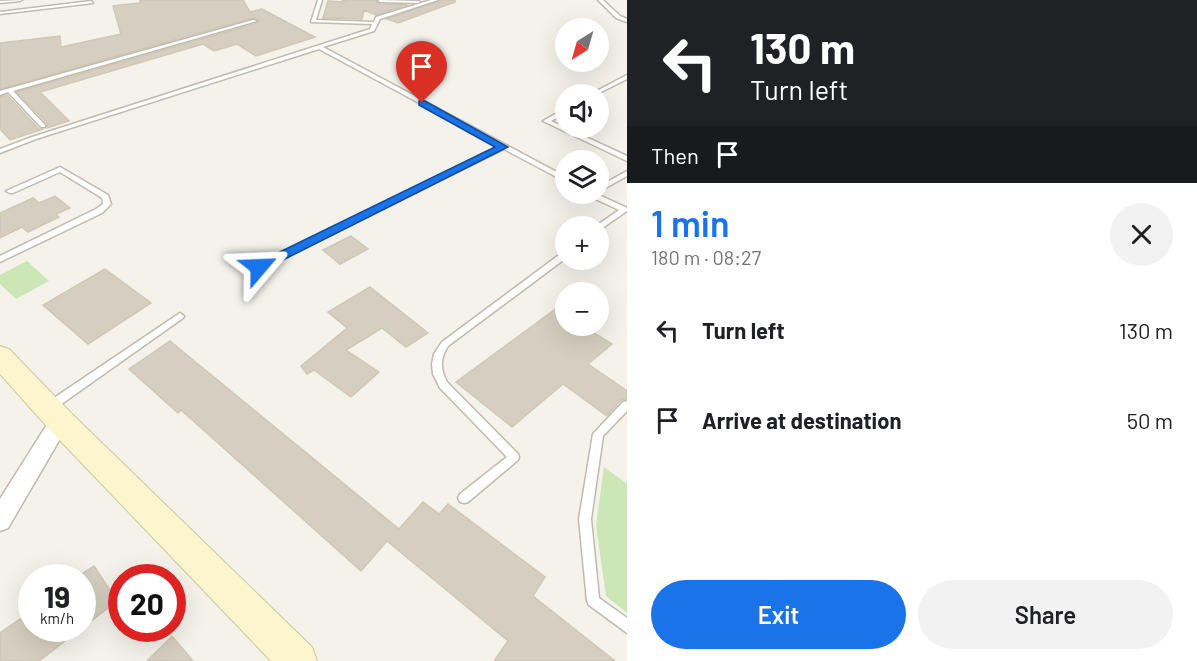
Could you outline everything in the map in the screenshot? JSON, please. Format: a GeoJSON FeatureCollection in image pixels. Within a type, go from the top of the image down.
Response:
{"type":"FeatureCollection","features":[{"type":"Feature","properties":{"kind":"street"},"geometry":{"type":"LineString","coordinates":[[0,356],[54,414],[298,661]]}},
{"type":"Feature","properties":{"kind":"street"},"geometry":{"type":"LineString","coordinates":[[0,520],[54,414]]}},
{"type":"Feature","properties":{"kind":"lane"},"geometry":{"type":"LineString","coordinates":[[0,2],[20,0]]}},
{"type":"Feature","properties":{"kind":"lane"},"geometry":{"type":"LineString","coordinates":[[0,13],[91,2],[89,0]]}},
{"type":"Feature","properties":{"kind":"lane"},"geometry":{"type":"LineString","coordinates":[[320,0],[313,21],[376,20],[436,0]]}},
{"type":"Feature","properties":{"kind":"lane"},"geometry":{"type":"LineString","coordinates":[[0,151],[45,134],[372,30],[379,0],[426,3]]}},
{"type":"Feature","properties":{"kind":"lane"},"geometry":{"type":"LineString","coordinates":[[600,0],[618,17],[627,21]]}},
{"type":"Feature","properties":{"kind":"lane"},"geometry":{"type":"LineString","coordinates":[[0,93],[255,21]]}},
{"type":"Feature","properties":{"kind":"lane"},"geometry":{"type":"LineString","coordinates":[[321,48],[555,174]]}},
{"type":"Feature","properties":{"kind":"lane"},"geometry":{"type":"LineString","coordinates":[[609,86],[627,77]]}},
{"type":"Feature","properties":{"kind":"lane"},"geometry":{"type":"LineString","coordinates":[[9,90],[43,126]]}},
{"type":"Feature","properties":{"kind":"lane"},"geometry":{"type":"LineString","coordinates":[[555,116],[546,121],[555,125]]}},
{"type":"Feature","properties":{"kind":"lane"},"geometry":{"type":"LineString","coordinates":[[582,138],[627,159]]}},
{"type":"Feature","properties":{"kind":"lane"},"geometry":{"type":"LineString","coordinates":[[259,267],[503,147]]}},
{"type":"Feature","properties":{"kind":"lane"},"geometry":{"type":"LineString","coordinates":[[0,259],[99,211],[107,204],[105,197],[60,169],[10,192]]}},
{"type":"Feature","properties":{"kind":"lane"},"geometry":{"type":"LineString","coordinates":[[609,184],[627,173]]}},
{"type":"Feature","properties":{"kind":"lane"},"geometry":{"type":"LineString","coordinates":[[609,202],[624,210],[609,221]]}},
{"type":"Feature","properties":{"kind":"lane"},"geometry":{"type":"LineString","coordinates":[[465,498],[514,457],[443,385],[435,364],[438,354],[446,344],[555,262]]}},
{"type":"Feature","properties":{"kind":"lane"},"geometry":{"type":"LineString","coordinates":[[54,414],[180,316]]}},
{"type":"Feature","properties":{"kind":"lane"},"geometry":{"type":"LineString","coordinates":[[627,405],[598,434],[585,519],[593,601],[627,626]]}},
{"type":"Feature","properties":{"kind":"green space"},"geometry":{"type":"Polygon","coordinates":[[[27,261],[49,281],[16,299],[0,284],[0,275],[27,261]]]}},
{"type":"Feature","properties":{"kind":"green space"},"geometry":{"type":"Polygon","coordinates":[[[604,467],[627,484],[627,613],[606,596],[596,526],[604,467]]]}},
{"type":"Feature","properties":{"kind":"building"},"geometry":{"type":"Polygon","coordinates":[[[140,0],[243,0],[250,12],[262,9],[315,37],[256,56],[237,44],[214,51],[203,44],[40,92],[69,121],[47,128],[47,123],[17,92],[258,23],[259,20],[252,18],[0,89],[0,43],[60,36],[61,47],[121,34],[113,6],[140,3],[140,0]]]}},
{"type":"Feature","properties":{"kind":"building"},"geometry":{"type":"Polygon","coordinates":[[[342,0],[376,0],[380,4],[407,5],[376,15],[364,10],[362,19],[323,18],[328,1],[345,2],[342,0]]]}},
{"type":"Feature","properties":{"kind":"building"},"geometry":{"type":"Polygon","coordinates":[[[440,0],[455,0],[455,2],[398,23],[387,19],[440,0]]]}},
{"type":"Feature","properties":{"kind":"building"},"geometry":{"type":"Polygon","coordinates":[[[7,95],[39,129],[43,129],[10,140],[0,129],[0,97],[7,95]]]}},
{"type":"Feature","properties":{"kind":"building"},"geometry":{"type":"Polygon","coordinates":[[[55,196],[70,208],[56,214],[59,217],[28,232],[22,227],[0,238],[0,213],[33,198],[39,203],[55,196]]]}},
{"type":"Feature","properties":{"kind":"building"},"geometry":{"type":"Polygon","coordinates":[[[351,236],[368,249],[340,264],[323,250],[351,236]]]}},
{"type":"Feature","properties":{"kind":"building"},"geometry":{"type":"Polygon","coordinates":[[[105,269],[151,303],[88,344],[43,305],[105,269]]]}},
{"type":"Feature","properties":{"kind":"building"},"geometry":{"type":"Polygon","coordinates":[[[370,287],[428,333],[406,347],[382,328],[346,350],[379,372],[351,397],[314,370],[307,374],[301,366],[347,328],[328,312],[370,287]]]}},
{"type":"Feature","properties":{"kind":"building"},"geometry":{"type":"Polygon","coordinates":[[[555,309],[555,336],[599,336],[612,344],[588,364],[627,391],[627,399],[621,400],[607,416],[563,384],[512,427],[456,382],[555,309]]]}},
{"type":"Feature","properties":{"kind":"building"},"geometry":{"type":"Polygon","coordinates":[[[170,341],[399,529],[423,502],[439,514],[448,504],[545,577],[533,596],[615,661],[494,661],[508,641],[387,541],[361,571],[181,410],[178,413],[129,369],[170,341]]]}},
{"type":"Feature","properties":{"kind":"building"},"geometry":{"type":"Polygon","coordinates":[[[96,569],[108,587],[108,608],[96,617],[96,569]]]}},
{"type":"Feature","properties":{"kind":"building"},"geometry":{"type":"Polygon","coordinates":[[[18,621],[18,642],[64,642],[39,661],[0,661],[0,633],[18,621]]]}},
{"type":"Feature","properties":{"kind":"building"},"geometry":{"type":"Polygon","coordinates":[[[166,642],[177,642],[193,661],[147,661],[166,642]]]}},
{"type":"Feature","properties":{"kind":"route"},"geometry":{"type":"LineString","coordinates":[[259,267],[503,147],[422,103]]}}]}
